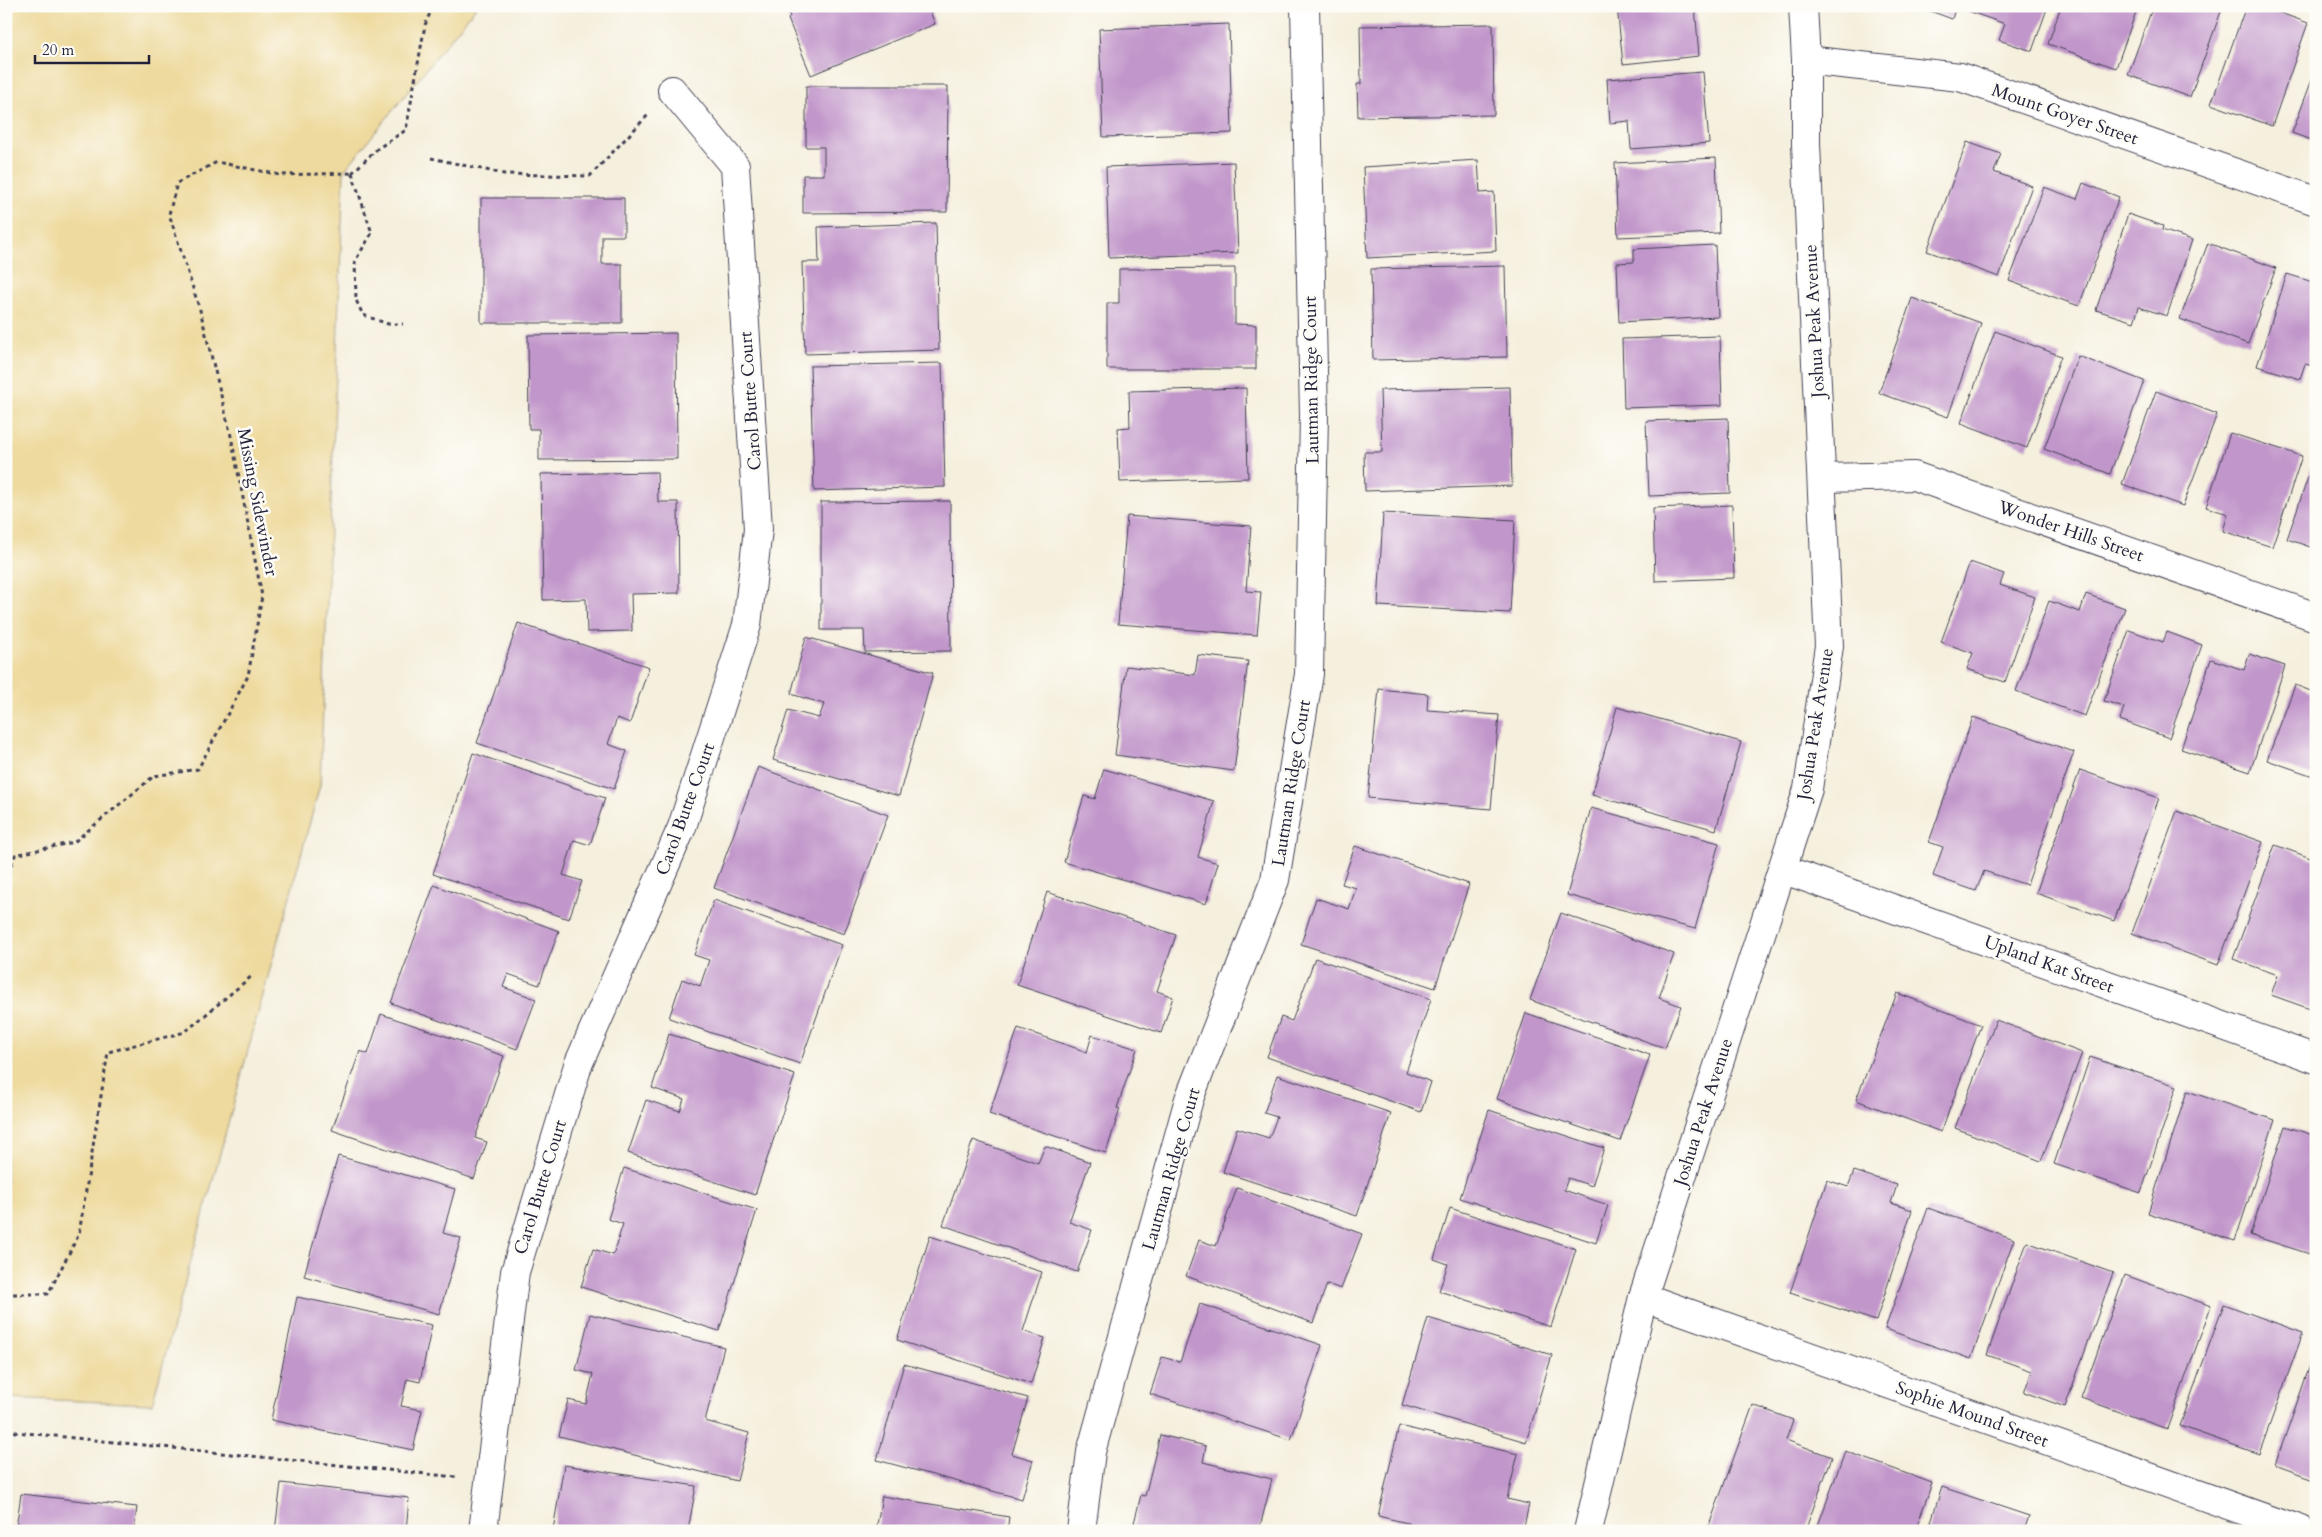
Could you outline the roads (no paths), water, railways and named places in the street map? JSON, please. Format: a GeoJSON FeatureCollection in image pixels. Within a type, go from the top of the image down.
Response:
{"type":"FeatureCollection","features":[{"type":"Feature","properties":{"kind":"street","name":"Lautman Ridge Court"},"geometry":{"type":"LineString","coordinates":[[1081,1531],[1091,1452],[1189,1099],[1275,880],[1309,674],[1314,415],[1309,276],[1304,6]]}},
{"type":"Feature","properties":{"kind":"street","name":"Joshua Peak Avenue"},"geometry":{"type":"LineString","coordinates":[[1588,1531],[1643,1297],[1808,789],[1829,646],[1806,144],[1806,60],[1803,6]]}},
{"type":"Feature","properties":{"kind":"street","name":"Mount Goyer Street"},"geometry":{"type":"LineString","coordinates":[[1806,60],[1960,77],[2316,201]]}},
{"type":"Feature","properties":{"kind":"street","name":"Carol Butte Court"},"geometry":{"type":"LineString","coordinates":[[483,1531],[514,1272],[578,1065],[682,827],[747,625],[758,529],[735,166],[672,90]]}},
{"type":"Feature","properties":{"kind":"street","name":"Wonder Hills Street"},"geometry":{"type":"LineString","coordinates":[[1822,478],[1914,476],[2316,617]]}},
{"type":"Feature","properties":{"kind":"street","name":"Upland Kat Street"},"geometry":{"type":"LineString","coordinates":[[1782,869],[2316,1059]]}},
{"type":"Feature","properties":{"kind":"street","name":"Sophie Mound Street"},"geometry":{"type":"LineString","coordinates":[[1643,1297],[2301,1531]]}}]}
